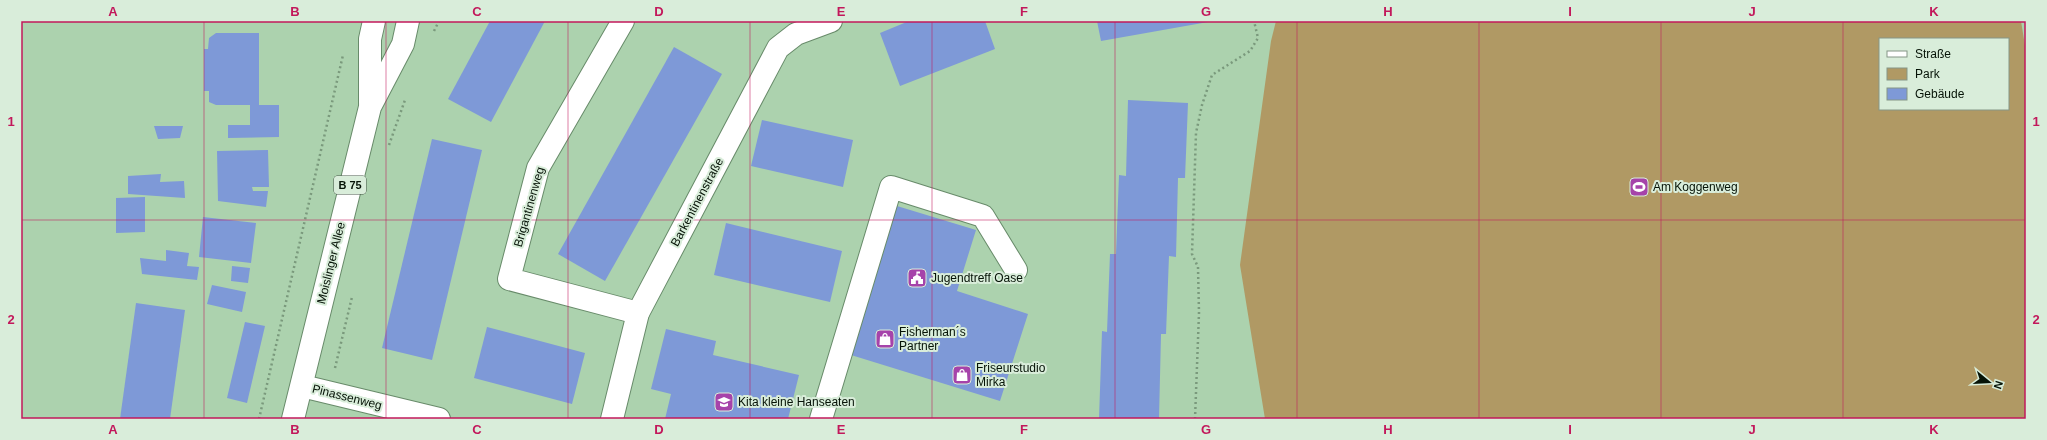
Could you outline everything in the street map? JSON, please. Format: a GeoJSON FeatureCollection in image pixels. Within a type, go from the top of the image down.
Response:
{"type":"FeatureCollection","features":[{"type":"Feature","properties":{"kind":"street","name":"Moislinger Allee"},"geometry":{"type":"LineString","coordinates":[[370,107],[370,39],[374,21]]}},
{"type":"Feature","properties":{"kind":"street","name":"Moislinger Allee"},"geometry":{"type":"LineString","coordinates":[[293,419],[370,107],[402,44],[408,21]]}},
{"type":"Feature","properties":{"kind":"street","name":"Brigantinenweg"},"geometry":{"type":"LineString","coordinates":[[623,21],[538,168],[509,279],[638,313]]}},
{"type":"Feature","properties":{"kind":"street","name":"Barkentinenstraße"},"geometry":{"type":"LineString","coordinates":[[612,419],[638,313],[778,48],[796,34],[831,21]]}},
{"type":"Feature","properties":{"kind":"street"},"geometry":{"type":"LineString","coordinates":[[402,44],[425,27]]}},
{"type":"Feature","properties":{"kind":"street"},"geometry":{"type":"LineString","coordinates":[[821,419],[891,187],[983,216],[1016,270]]}},
{"type":"Feature","properties":{"kind":"street","name":"Pinassenweg"},"geometry":{"type":"LineString","coordinates":[[302,386],[439,419]]}},
{"type":"Feature","properties":{"kind":"path"},"geometry":{"type":"LineString","coordinates":[[425,27],[439,21]]}},
{"type":"Feature","properties":{"kind":"path"},"geometry":{"type":"LineString","coordinates":[[1196,419],[1198,267],[1192,254],[1196,133],[1202,105],[1212,75],[1250,51],[1258,38],[1254,21]]}},
{"type":"Feature","properties":{"kind":"path"},"geometry":{"type":"LineString","coordinates":[[259,419],[343,52]]}},
{"type":"Feature","properties":{"kind":"path"},"geometry":{"type":"LineString","coordinates":[[389,147],[407,95]]}},
{"type":"Feature","properties":{"kind":"path"},"geometry":{"type":"LineString","coordinates":[[329,393],[353,293]]}},
{"type":"Feature","properties":{"kind":"green space","name":"Am Koggenweg"},"geometry":{"type":"Polygon","coordinates":[[[1276,21],[2021,21],[2026,52],[2026,419],[1265,419],[1240,265],[1271,41],[1276,21]]]}},
{"type":"Feature","properties":{"kind":"building"},"geometry":{"type":"Polygon","coordinates":[[[490,21],[545,21],[491,122],[448,99],[490,21]]]}},
{"type":"Feature","properties":{"kind":"building"},"geometry":{"type":"Polygon","coordinates":[[[909,21],[985,21],[995,49],[900,86],[880,33],[909,21]]]}},
{"type":"Feature","properties":{"kind":"building"},"geometry":{"type":"Polygon","coordinates":[[[1097,21],[1208,21],[1208,22],[1101,41],[1097,21]]]}},
{"type":"Feature","properties":{"kind":"building"},"geometry":{"type":"Polygon","coordinates":[[[216,33],[259,33],[259,105],[279,105],[279,137],[228,138],[228,125],[250,125],[250,105],[216,105],[209,102],[209,91],[204,91],[204,49],[208,49],[209,38],[216,33]]]}},
{"type":"Feature","properties":{"kind":"building"},"geometry":{"type":"Polygon","coordinates":[[[674,47],[722,74],[605,281],[558,254],[674,47]]]}},
{"type":"Feature","properties":{"kind":"building"},"geometry":{"type":"Polygon","coordinates":[[[1128,100],[1188,103],[1185,178],[1178,178],[1176,257],[1169,256],[1166,334],[1161,334],[1159,419],[1099,419],[1102,331],[1107,332],[1110,254],[1116,254],[1119,175],[1126,176],[1128,100]]]}},
{"type":"Feature","properties":{"kind":"building"},"geometry":{"type":"Polygon","coordinates":[[[762,120],[853,140],[843,187],[751,166],[762,120]]]}},
{"type":"Feature","properties":{"kind":"building"},"geometry":{"type":"Polygon","coordinates":[[[154,126],[183,126],[180,138],[158,139],[154,126]]]}},
{"type":"Feature","properties":{"kind":"building"},"geometry":{"type":"Polygon","coordinates":[[[432,139],[482,150],[432,360],[382,348],[432,139]]]}},
{"type":"Feature","properties":{"kind":"building"},"geometry":{"type":"Polygon","coordinates":[[[268,150],[269,187],[252,187],[253,191],[268,191],[266,207],[218,201],[217,151],[268,150]]]}},
{"type":"Feature","properties":{"kind":"building"},"geometry":{"type":"Polygon","coordinates":[[[161,174],[160,182],[184,181],[185,198],[128,194],[128,176],[161,174]]]}},
{"type":"Feature","properties":{"kind":"building"},"geometry":{"type":"Polygon","coordinates":[[[145,197],[145,232],[116,233],[116,198],[145,197]]]}},
{"type":"Feature","properties":{"kind":"building"},"geometry":{"type":"Polygon","coordinates":[[[897,206],[976,230],[957,291],[1028,314],[1000,401],[851,355],[897,206]]]}},
{"type":"Feature","properties":{"kind":"building"},"geometry":{"type":"Polygon","coordinates":[[[203,217],[256,223],[251,263],[199,257],[203,217]]]}},
{"type":"Feature","properties":{"kind":"building"},"geometry":{"type":"Polygon","coordinates":[[[726,223],[842,251],[830,302],[714,275],[726,223]]]}},
{"type":"Feature","properties":{"kind":"building"},"geometry":{"type":"Polygon","coordinates":[[[166,250],[189,253],[187,266],[199,267],[197,280],[142,274],[140,258],[166,261],[166,250]]]}},
{"type":"Feature","properties":{"kind":"building"},"geometry":{"type":"Polygon","coordinates":[[[232,266],[250,268],[248,283],[231,281],[232,266]]]}},
{"type":"Feature","properties":{"kind":"building"},"geometry":{"type":"Polygon","coordinates":[[[212,285],[246,292],[242,312],[207,304],[212,285]]]}},
{"type":"Feature","properties":{"kind":"building"},"geometry":{"type":"Polygon","coordinates":[[[136,303],[185,310],[170,419],[120,419],[136,303]]]}},
{"type":"Feature","properties":{"kind":"building"},"geometry":{"type":"Polygon","coordinates":[[[245,322],[265,326],[247,403],[227,398],[245,322]]]}},
{"type":"Feature","properties":{"kind":"building"},"geometry":{"type":"Polygon","coordinates":[[[487,327],[585,353],[572,404],[474,378],[487,327]]]}},
{"type":"Feature","properties":{"kind":"building"},"geometry":{"type":"Polygon","coordinates":[[[666,329],[716,341],[713,355],[799,375],[788,419],[665,419],[671,394],[651,389],[666,329]]]}},
{"type":"Feature","properties":{"kind":"place","name":"Am Koggenweg"},"geometry":{"type":"Point","coordinates":[1639,187]}},
{"type":"Feature","properties":{"kind":"place","name":"Jugendtreff Oase"},"geometry":{"type":"Point","coordinates":[917,278]}},
{"type":"Feature","properties":{"kind":"place","name":"Fisherman´s Partner"},"geometry":{"type":"Point","coordinates":[885,339]}},
{"type":"Feature","properties":{"kind":"place","name":"Friseurstudio Mirka"},"geometry":{"type":"Point","coordinates":[962,375]}},
{"type":"Feature","properties":{"kind":"place","name":"Kita kleine Hanseaten"},"geometry":{"type":"Point","coordinates":[724,402]}}]}
